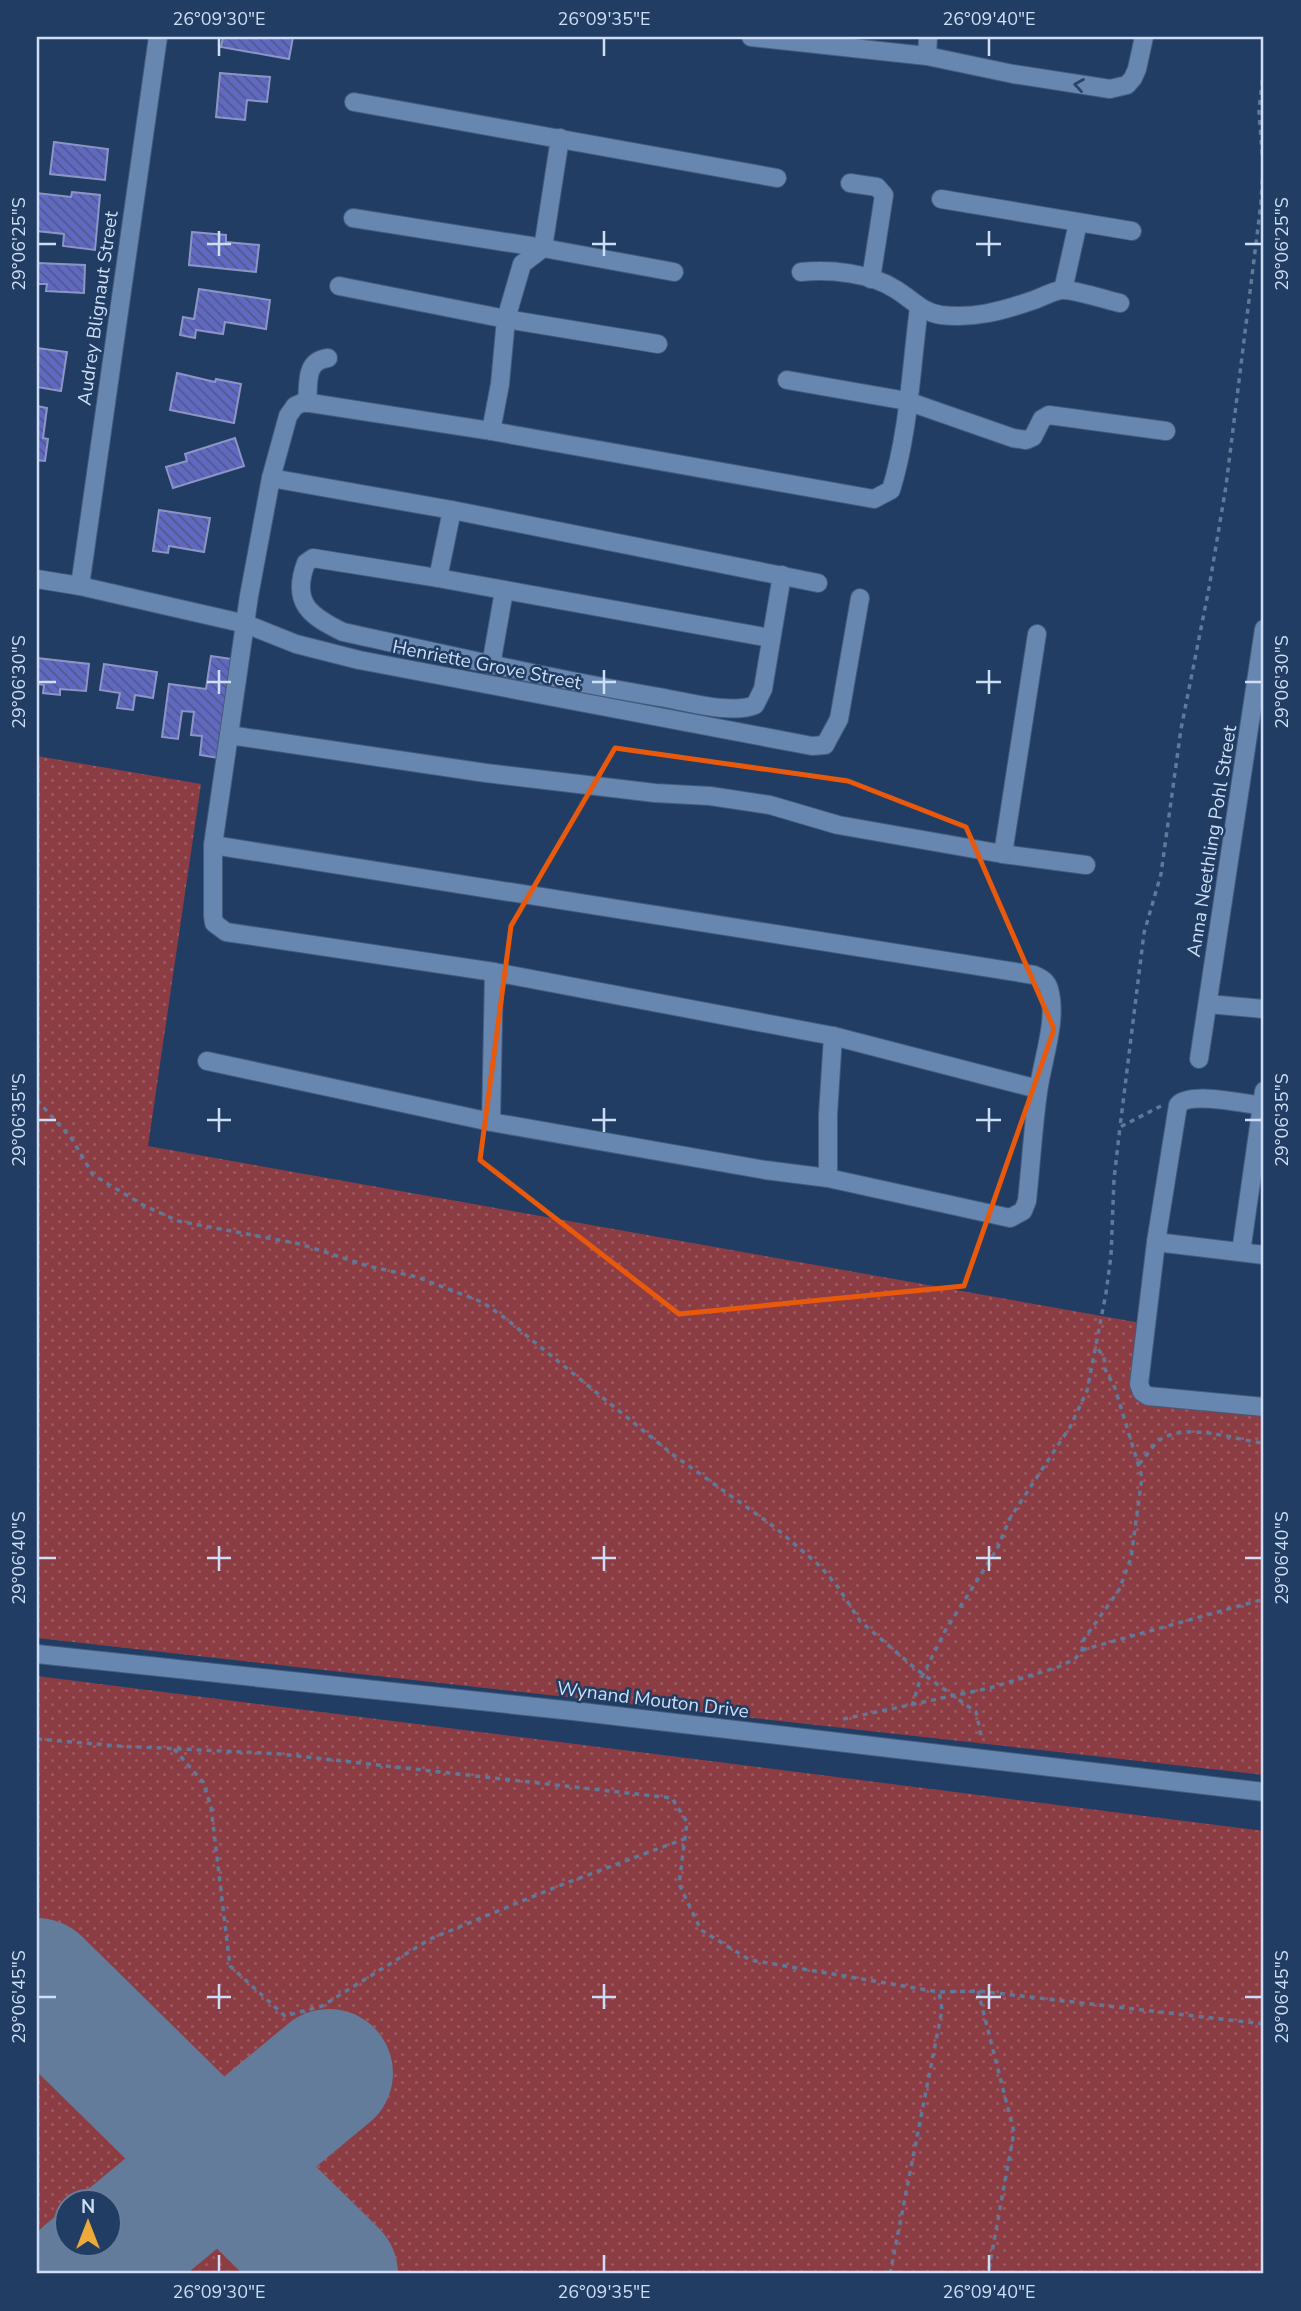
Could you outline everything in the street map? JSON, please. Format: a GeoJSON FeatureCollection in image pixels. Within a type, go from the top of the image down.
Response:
{"type":"FeatureCollection","features":[{"type":"Feature","properties":{"kind":"street","name":"Audrey Blignaut Street"},"geometry":{"type":"LineString","coordinates":[[80,586],[158,37]]}},
{"type":"Feature","properties":{"kind":"street"},"geometry":{"type":"LineString","coordinates":[[751,37],[928,56],[1013,74],[1110,89],[1127,85],[1133,78],[1144,37]]}},
{"type":"Feature","properties":{"kind":"street"},"geometry":{"type":"LineString","coordinates":[[928,37],[928,56]]}},
{"type":"Feature","properties":{"kind":"street"},"geometry":{"type":"LineString","coordinates":[[354,102],[777,178]]}},
{"type":"Feature","properties":{"kind":"street"},"geometry":{"type":"LineString","coordinates":[[491,431],[500,384],[506,319],[522,264],[543,248],[560,138]]}},
{"type":"Feature","properties":{"kind":"street"},"geometry":{"type":"LineString","coordinates":[[850,183],[877,187],[884,195],[871,279]]}},
{"type":"Feature","properties":{"kind":"street"},"geometry":{"type":"LineString","coordinates":[[941,199],[1132,231]]}},
{"type":"Feature","properties":{"kind":"street"},"geometry":{"type":"LineString","coordinates":[[353,218],[674,272]]}},
{"type":"Feature","properties":{"kind":"street"},"geometry":{"type":"LineString","coordinates":[[1063,290],[1078,223]]}},
{"type":"Feature","properties":{"kind":"street"},"geometry":{"type":"LineString","coordinates":[[801,272],[838,273],[871,279],[894,287],[919,308],[942,315],[979,316],[1009,309],[1063,290],[1120,303]]}},
{"type":"Feature","properties":{"kind":"street"},"geometry":{"type":"LineString","coordinates":[[339,286],[506,319],[658,344]]}},
{"type":"Feature","properties":{"kind":"street"},"geometry":{"type":"LineString","coordinates":[[919,308],[902,443],[891,490],[874,499],[491,431],[307,403],[300,403],[292,409],[271,478],[229,734],[213,845],[214,923],[226,932],[494,972],[833,1037],[1038,1089]]}},
{"type":"Feature","properties":{"kind":"street"},"geometry":{"type":"LineString","coordinates":[[307,403],[312,365],[328,358]]}},
{"type":"Feature","properties":{"kind":"street"},"geometry":{"type":"LineString","coordinates":[[787,380],[907,401],[989,431],[1026,440],[1033,437],[1042,419],[1049,415],[1166,431]]}},
{"type":"Feature","properties":{"kind":"street"},"geometry":{"type":"LineString","coordinates":[[271,478],[452,510],[818,583]]}},
{"type":"Feature","properties":{"kind":"street"},"geometry":{"type":"LineString","coordinates":[[438,578],[452,510]]}},
{"type":"Feature","properties":{"kind":"street"},"geometry":{"type":"LineString","coordinates":[[770,638],[313,558],[306,563],[300,583],[304,605],[313,615],[343,632],[601,687],[706,705],[748,708],[755,705],[763,689],[782,575]]}},
{"type":"Feature","properties":{"kind":"street","name":"Henriette Grove Street"},"geometry":{"type":"LineString","coordinates":[[37,579],[80,586],[246,624],[296,644],[359,660],[812,747],[825,745],[839,719],[860,598]]}},
{"type":"Feature","properties":{"kind":"street"},"geometry":{"type":"LineString","coordinates":[[491,665],[504,591]]}},
{"type":"Feature","properties":{"kind":"street","name":"Anna Neethling Pohl Street"},"geometry":{"type":"LineString","coordinates":[[1199,1059],[1264,629]]}},
{"type":"Feature","properties":{"kind":"street"},"geometry":{"type":"LineString","coordinates":[[1003,854],[1037,634]]}},
{"type":"Feature","properties":{"kind":"street"},"geometry":{"type":"LineString","coordinates":[[229,734],[486,773],[655,793],[710,796],[770,806],[838,825],[1003,854],[1086,865]]}},
{"type":"Feature","properties":{"kind":"street"},"geometry":{"type":"LineString","coordinates":[[207,1061],[491,1122],[765,1170],[828,1178],[1010,1218],[1023,1211],[1027,1200],[1038,1089],[1045,1063],[1050,998],[1049,987],[1043,979],[1034,975],[213,845]]}},
{"type":"Feature","properties":{"kind":"street"},"geometry":{"type":"LineString","coordinates":[[491,1122],[494,972]]}},
{"type":"Feature","properties":{"kind":"street"},"geometry":{"type":"LineString","coordinates":[[1208,1004],[1264,1009]]}},
{"type":"Feature","properties":{"kind":"street"},"geometry":{"type":"LineString","coordinates":[[828,1178],[828,1115],[833,1037]]}},
{"type":"Feature","properties":{"kind":"street"},"geometry":{"type":"LineString","coordinates":[[1241,1252],[1264,1101],[1196,1098],[1184,1100],[1178,1105],[1156,1242],[1139,1384],[1142,1392],[1157,1397],[1264,1407]]}},
{"type":"Feature","properties":{"kind":"street"},"geometry":{"type":"LineString","coordinates":[[1156,1242],[1264,1255]]}},
{"type":"Feature","properties":{"kind":"street","name":"Wynand Mouton Drive"},"geometry":{"type":"LineString","coordinates":[[37,1654],[559,1709],[1264,1792]]}},
{"type":"Feature","properties":{"kind":"path"},"geometry":{"type":"LineString","coordinates":[[912,1706],[919,1683],[946,1631],[997,1549],[1010,1518],[1070,1427],[1087,1391],[1111,1256],[1114,1179],[1144,933],[1161,874],[1181,729],[1226,486],[1261,203],[1263,166],[1259,111],[1264,64]]}},
{"type":"Feature","properties":{"kind":"path"},"geometry":{"type":"LineString","coordinates":[[37,1100],[72,1139],[93,1175],[145,1206],[178,1221],[300,1244],[368,1266],[417,1277],[482,1302],[672,1454],[776,1528],[821,1567],[860,1621],[916,1669],[976,1712],[982,1740]]}},
{"type":"Feature","properties":{"kind":"path"},"geometry":{"type":"LineString","coordinates":[[1120,1127],[1164,1104],[1178,1105]]}},
{"type":"Feature","properties":{"kind":"path"},"geometry":{"type":"LineString","coordinates":[[843,1719],[989,1688],[1058,1667],[1075,1659],[1082,1650],[1084,1639],[1119,1590],[1131,1558],[1142,1477],[1115,1388],[1105,1369],[1104,1357],[1094,1345]]}},
{"type":"Feature","properties":{"kind":"path"},"geometry":{"type":"LineString","coordinates":[[1139,1464],[1160,1440],[1182,1433],[1208,1434],[1264,1443]]}},
{"type":"Feature","properties":{"kind":"path"},"geometry":{"type":"LineString","coordinates":[[1082,1650],[1264,1599]]}},
{"type":"Feature","properties":{"kind":"path"},"geometry":{"type":"LineString","coordinates":[[37,1739],[280,1754],[672,1798],[687,1822],[679,1884],[701,1930],[750,1960],[939,1993],[978,1991],[1264,2024]]}},
{"type":"Feature","properties":{"kind":"path"},"geometry":{"type":"LineString","coordinates":[[174,1749],[203,1782],[211,1807],[230,1966],[285,2017],[322,2006],[430,1938],[684,1839]]}},
{"type":"Feature","properties":{"kind":"path"},"geometry":{"type":"LineString","coordinates":[[978,1991],[1014,2132],[988,2274]]}},
{"type":"Feature","properties":{"kind":"path"},"geometry":{"type":"LineString","coordinates":[[890,2274],[942,2010],[939,1993]]}},
{"type":"Feature","properties":{"kind":"highlighted area"},"geometry":{"type":"Polygon","coordinates":[[[615,748],[848,781],[966,827],[1054,1029],[964,1286],[679,1314],[480,1160],[511,926],[615,748]]]}},
{"type":"Feature","properties":{"kind":"shaded area"},"geometry":{"type":"Polygon","coordinates":[[[37,756],[201,784],[148,1146],[1141,1323],[1134,1395],[1264,1409],[1264,1775],[37,1638],[37,756]]]}},
{"type":"Feature","properties":{"kind":"shaded area"},"geometry":{"type":"Polygon","coordinates":[[[37,1676],[1264,1831],[1264,2274],[37,2274],[37,1676]]]}},
{"type":"Feature","properties":{"kind":"building"},"geometry":{"type":"Polygon","coordinates":[[[223,37],[293,37],[289,59],[221,47],[223,37]]]}},
{"type":"Feature","properties":{"kind":"building"},"geometry":{"type":"Polygon","coordinates":[[[220,73],[270,77],[267,102],[247,100],[245,120],[216,117],[220,73]]]}},
{"type":"Feature","properties":{"kind":"building"},"geometry":{"type":"Polygon","coordinates":[[[54,142],[108,149],[105,180],[50,174],[54,142]]]}},
{"type":"Feature","properties":{"kind":"building"},"geometry":{"type":"Polygon","coordinates":[[[72,192],[100,195],[95,250],[63,246],[64,234],[37,231],[37,193],[71,197],[72,192]]]}},
{"type":"Feature","properties":{"kind":"building"},"geometry":{"type":"Polygon","coordinates":[[[192,232],[226,235],[226,242],[259,245],[256,272],[189,265],[192,232]]]}},
{"type":"Feature","properties":{"kind":"building"},"geometry":{"type":"Polygon","coordinates":[[[37,263],[85,265],[84,293],[46,291],[47,284],[37,284],[37,263]]]}},
{"type":"Feature","properties":{"kind":"building"},"geometry":{"type":"Polygon","coordinates":[[[199,289],[270,300],[266,329],[225,322],[223,334],[196,330],[195,338],[180,335],[183,317],[194,319],[199,289]]]}},
{"type":"Feature","properties":{"kind":"building"},"geometry":{"type":"Polygon","coordinates":[[[37,348],[67,352],[61,391],[37,387],[37,348]]]}},
{"type":"Feature","properties":{"kind":"building"},"geometry":{"type":"Polygon","coordinates":[[[177,373],[215,382],[216,379],[241,384],[234,423],[170,410],[177,373]]]}},
{"type":"Feature","properties":{"kind":"building"},"geometry":{"type":"Polygon","coordinates":[[[37,406],[47,408],[43,438],[48,439],[45,461],[37,460],[37,406]]]}},
{"type":"Feature","properties":{"kind":"building"},"geometry":{"type":"Polygon","coordinates":[[[235,438],[244,466],[173,488],[166,467],[187,461],[185,454],[235,438]]]}},
{"type":"Feature","properties":{"kind":"building"},"geometry":{"type":"Polygon","coordinates":[[[159,510],[210,518],[204,552],[169,546],[168,553],[153,551],[159,510]]]}},
{"type":"Feature","properties":{"kind":"building"},"geometry":{"type":"Polygon","coordinates":[[[211,656],[232,659],[219,758],[200,755],[202,736],[191,735],[194,712],[182,711],[178,739],[162,737],[169,684],[206,689],[211,656]]]}},
{"type":"Feature","properties":{"kind":"building"},"geometry":{"type":"Polygon","coordinates":[[[37,658],[89,664],[86,691],[60,689],[60,695],[43,693],[44,685],[37,684],[37,658]]]}},
{"type":"Feature","properties":{"kind":"building"},"geometry":{"type":"Polygon","coordinates":[[[104,664],[157,672],[153,698],[135,695],[133,710],[117,708],[120,693],[100,690],[104,664]]]}},
{"type":"Feature","properties":{"kind":"runway"},"geometry":{"type":"LineString","coordinates":[[37,1982],[334,2274]]}},
{"type":"Feature","properties":{"kind":"runway"},"geometry":{"type":"LineString","coordinates":[[86,2274],[329,2073]]}}]}
